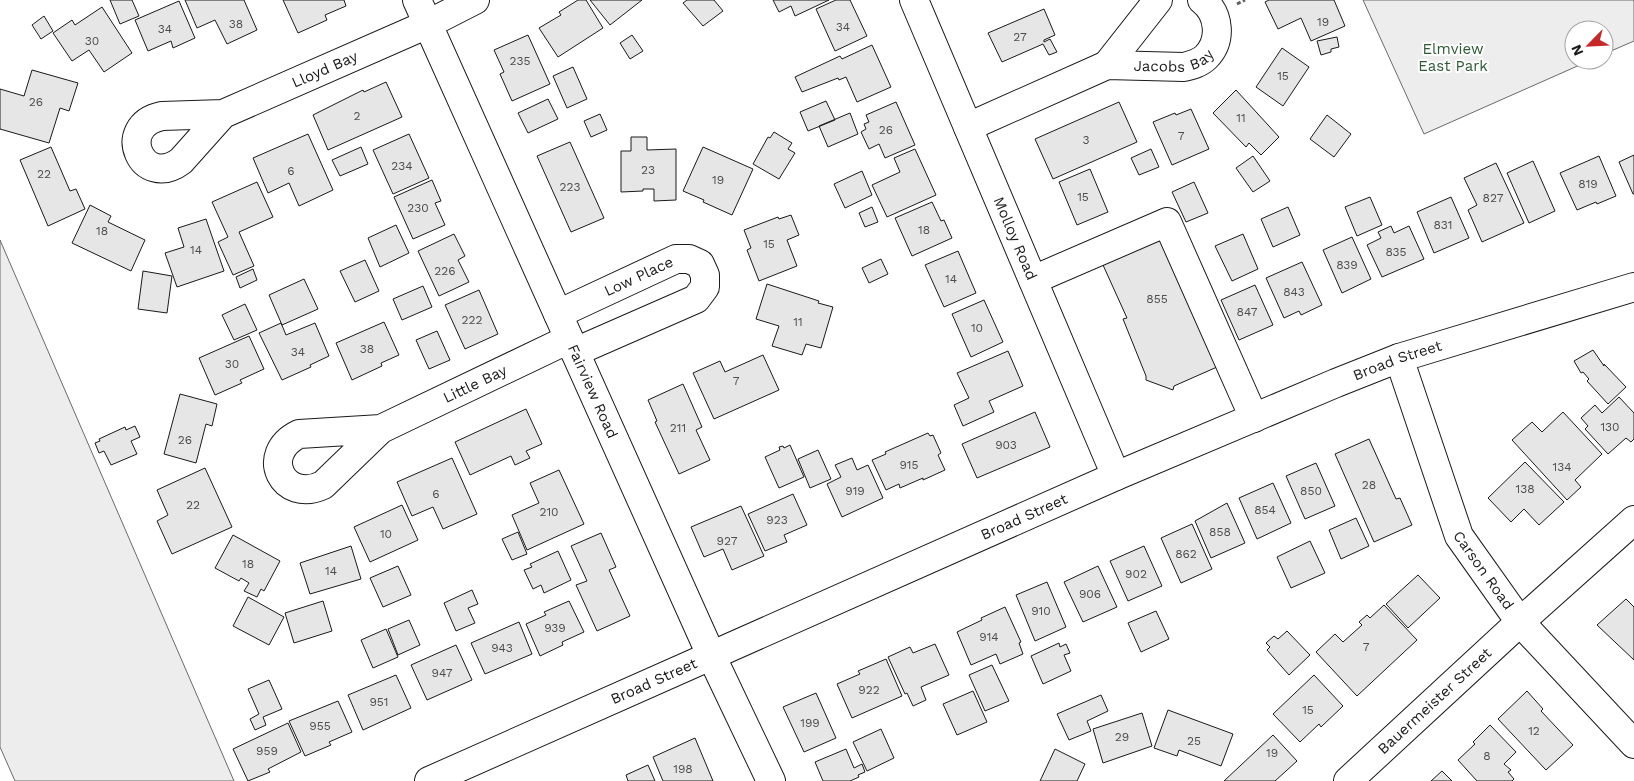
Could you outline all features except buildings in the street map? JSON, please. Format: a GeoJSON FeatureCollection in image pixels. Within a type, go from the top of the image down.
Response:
{"type":"FeatureCollection","features":[{"type":"Feature","properties":{"kind":"street","name":"Lloyd Bay"},"geometry":{"type":"LineString","coordinates":[[223,114],[423,12],[475,0]]}},
{"type":"Feature","properties":{"kind":"street","name":"Molloy Road"},"geometry":{"type":"LineString","coordinates":[[914,0],[1116,476]]}},
{"type":"Feature","properties":{"kind":"street","name":"Jacobs Bay"},"geometry":{"type":"LineString","coordinates":[[1107,65],[1158,0]]}},
{"type":"Feature","properties":{"kind":"street","name":"Jacobs Bay"},"geometry":{"type":"LineString","coordinates":[[968,127],[1107,65],[1184,67],[1196,64],[1205,57],[1217,37],[1214,14],[1208,4],[1202,0]]}},
{"type":"Feature","properties":{"kind":"street","name":"Fairview Road"},"geometry":{"type":"LineString","coordinates":[[423,12],[710,655],[771,781]]}},
{"type":"Feature","properties":{"kind":"street"},"geometry":{"type":"LineString","coordinates":[[1033,280],[1167,222],[1254,418]]}},
{"type":"Feature","properties":{"kind":"street","name":"Low Place"},"geometry":{"type":"LineString","coordinates":[[558,314],[676,259],[689,258],[700,264],[703,270],[705,287],[696,299],[572,346]]}},
{"type":"Feature","properties":{"kind":"street","name":"Broad Street"},"geometry":{"type":"LineString","coordinates":[[429,781],[1116,476],[1399,358],[1634,287]]}},
{"type":"Feature","properties":{"kind":"street","name":"Little Bay"},"geometry":{"type":"LineString","coordinates":[[381,429],[572,346]]}},
{"type":"Feature","properties":{"kind":"street","name":"Carson Road"},"geometry":{"type":"LineString","coordinates":[[1399,358],[1459,536],[1520,622],[1634,744]]}},
{"type":"Feature","properties":{"kind":"street","name":"Bauermeister Street"},"geometry":{"type":"LineString","coordinates":[[1348,781],[1520,622],[1634,520]]}},
{"type":"Feature","properties":{"kind":"green space","name":"Elmview East Park"},"geometry":{"type":"Polygon","coordinates":[[[1363,0],[1634,0],[1634,41],[1614,50],[1614,20],[1564,20],[1564,70],[1568,70],[1424,134],[1363,0]]]}},
{"type":"Feature","properties":{"kind":"green space"},"geometry":{"type":"Polygon","coordinates":[[[0,240],[234,781],[15,781],[0,747],[0,240]]]}}]}
